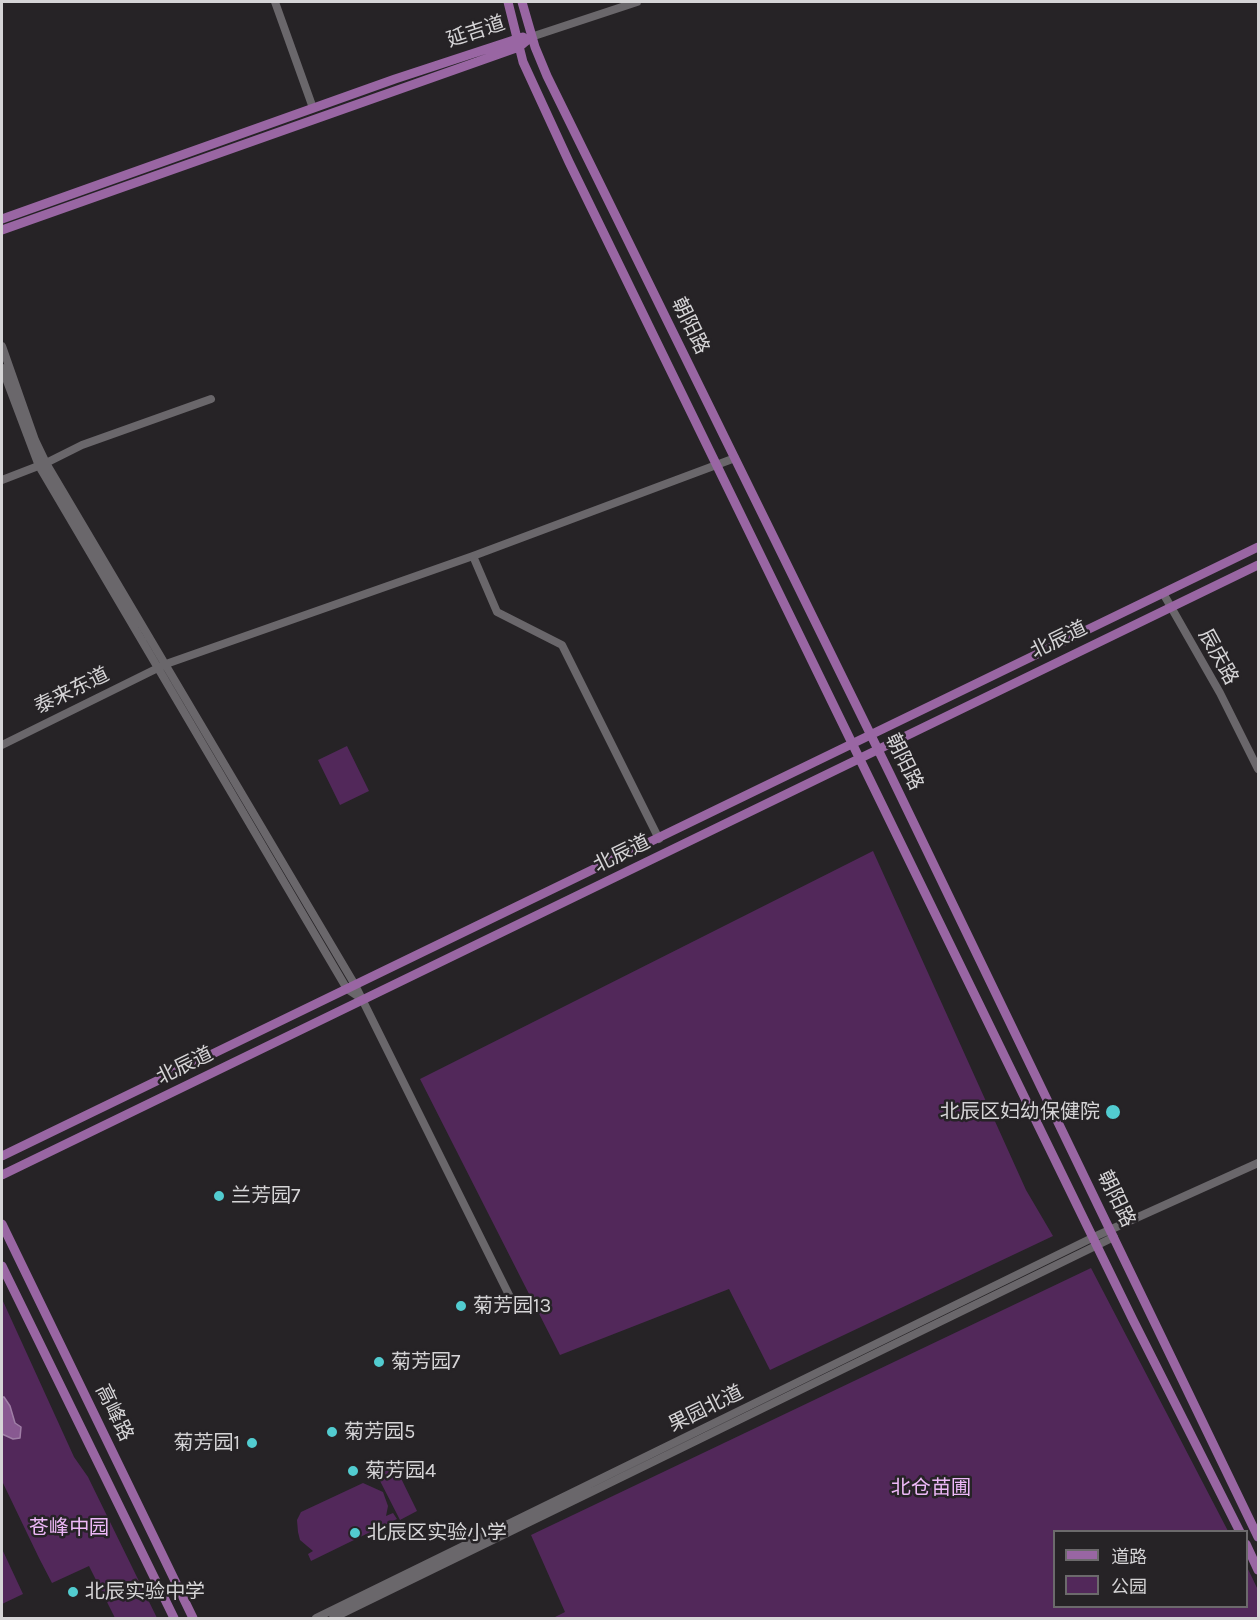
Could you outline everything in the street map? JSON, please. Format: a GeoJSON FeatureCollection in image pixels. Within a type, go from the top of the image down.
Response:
{"type":"FeatureCollection","features":[{"type":"Feature","properties":{"kind":"main road","name":"朝阳路"},"geometry":{"type":"LineString","coordinates":[[508,2],[519,47],[530,78],[564,151],[1239,1530]]}},
{"type":"Feature","properties":{"kind":"main road","name":"朝阳路"},"geometry":{"type":"LineString","coordinates":[[522,2],[531,37],[547,76],[878,749],[1258,1537]]}},
{"type":"Feature","properties":{"kind":"main road","name":"延吉道"},"geometry":{"type":"LineString","coordinates":[[2,219],[516,36],[531,37]]}},
{"type":"Feature","properties":{"kind":"main road","name":"延吉道"},"geometry":{"type":"LineString","coordinates":[[2,230],[519,47],[531,37]]}},
{"type":"Feature","properties":{"kind":"main road","name":"北辰道"},"geometry":{"type":"LineString","coordinates":[[2,1155],[659,839],[1258,547]]}},
{"type":"Feature","properties":{"kind":"main road","name":"北辰道"},"geometry":{"type":"LineString","coordinates":[[2,1175],[1258,564]]}},
{"type":"Feature","properties":{"kind":"main road","name":"高峰路"},"geometry":{"type":"LineString","coordinates":[[2,1224],[193,1618]]}},
{"type":"Feature","properties":{"kind":"main road","name":"高峰路"},"geometry":{"type":"LineString","coordinates":[[2,1266],[174,1618]]}},
{"type":"Feature","properties":{"kind":"main road"},"geometry":{"type":"LineString","coordinates":[[1248,1548],[1258,1570]]}},
{"type":"Feature","properties":{"kind":"street"},"geometry":{"type":"LineString","coordinates":[[275,2],[313,108]]}},
{"type":"Feature","properties":{"kind":"street"},"geometry":{"type":"LineString","coordinates":[[531,37],[638,2]]}},
{"type":"Feature","properties":{"kind":"street"},"geometry":{"type":"LineString","coordinates":[[2,346],[43,465]]}},
{"type":"Feature","properties":{"kind":"street"},"geometry":{"type":"LineString","coordinates":[[2,368],[43,465],[351,987],[363,1000],[515,1307]]}},
{"type":"Feature","properties":{"kind":"street"},"geometry":{"type":"LineString","coordinates":[[2,480],[43,465],[82,445],[211,399]]}},
{"type":"Feature","properties":{"kind":"street","name":"泰来东道"},"geometry":{"type":"LineString","coordinates":[[2,745],[162,666],[473,556],[735,458]]}},
{"type":"Feature","properties":{"kind":"street"},"geometry":{"type":"LineString","coordinates":[[473,556],[497,612],[562,645],[659,839]]}},
{"type":"Feature","properties":{"kind":"street","name":"辰庆路"},"geometry":{"type":"LineString","coordinates":[[1165,592],[1258,761]]}},
{"type":"Feature","properties":{"kind":"street","name":"辰庆路"},"geometry":{"type":"LineString","coordinates":[[1173,606],[1258,769]]}},
{"type":"Feature","properties":{"kind":"street","name":"果园北道"},"geometry":{"type":"LineString","coordinates":[[333,1618],[1258,1163]]}},
{"type":"Feature","properties":{"kind":"street","name":"果园北道"},"geometry":{"type":"LineString","coordinates":[[316,1618],[1096,1241]]}},
{"type":"Feature","properties":{"kind":"green space"},"geometry":{"type":"Polygon","coordinates":[[[347,746],[369,791],[340,805],[318,760],[347,746]]]}},
{"type":"Feature","properties":{"kind":"green space"},"geometry":{"type":"Polygon","coordinates":[[[873,851],[1026,1190],[1053,1236],[770,1370],[729,1289],[560,1355],[420,1079],[873,851]]]}},
{"type":"Feature","properties":{"kind":"green space","name":"北仓苗圃"},"geometry":{"type":"Polygon","coordinates":[[[1091,1268],[1227,1530],[1053,1530],[1053,1608],[1248,1608],[1248,1569],[1258,1590],[1258,1618],[553,1618],[565,1612],[531,1535],[1091,1268]]]}},
{"type":"Feature","properties":{"kind":"green space","name":"苍峰中园"},"geometry":{"type":"Polygon","coordinates":[[[2,1299],[74,1457],[88,1477],[157,1618],[115,1618],[89,1566],[52,1583],[39,1558],[2,1481],[2,1299]]]}},
{"type":"Feature","properties":{"kind":"green space"},"geometry":{"type":"Polygon","coordinates":[[[395,1466],[417,1511],[400,1520],[377,1475],[395,1466]]]}},
{"type":"Feature","properties":{"kind":"green space"},"geometry":{"type":"Polygon","coordinates":[[[363,1483],[383,1492],[388,1506],[386,1516],[393,1513],[397,1519],[311,1561],[308,1554],[313,1551],[300,1540],[298,1532],[297,1520],[301,1512],[363,1483]]]}},
{"type":"Feature","properties":{"kind":"green space"},"geometry":{"type":"Polygon","coordinates":[[[2,1549],[23,1594],[2,1604],[2,1549]]]}},
{"type":"Feature","properties":{"kind":"shaded area"},"geometry":{"type":"Polygon","coordinates":[[[2,1397],[10,1406],[15,1423],[21,1427],[20,1438],[13,1439],[2,1434],[2,1397]]]}},
{"type":"Feature","properties":{"kind":"place","name":"北辰区妇幼保健院"},"geometry":{"type":"Point","coordinates":[1113,1112]}},
{"type":"Feature","properties":{"kind":"place","name":"兰芳园7"},"geometry":{"type":"Point","coordinates":[219,1196]}},
{"type":"Feature","properties":{"kind":"place","name":"菊芳园13"},"geometry":{"type":"Point","coordinates":[461,1306]}},
{"type":"Feature","properties":{"kind":"place","name":"菊芳园7"},"geometry":{"type":"Point","coordinates":[379,1362]}},
{"type":"Feature","properties":{"kind":"place","name":"菊芳园5"},"geometry":{"type":"Point","coordinates":[332,1432]}},
{"type":"Feature","properties":{"kind":"place","name":"菊芳园1"},"geometry":{"type":"Point","coordinates":[252,1443]}},
{"type":"Feature","properties":{"kind":"place","name":"菊芳园4"},"geometry":{"type":"Point","coordinates":[353,1471]}},
{"type":"Feature","properties":{"kind":"place","name":"北辰区实验小学"},"geometry":{"type":"Point","coordinates":[355,1533]}},
{"type":"Feature","properties":{"kind":"place","name":"北辰实验中学"},"geometry":{"type":"Point","coordinates":[73,1592]}}]}
